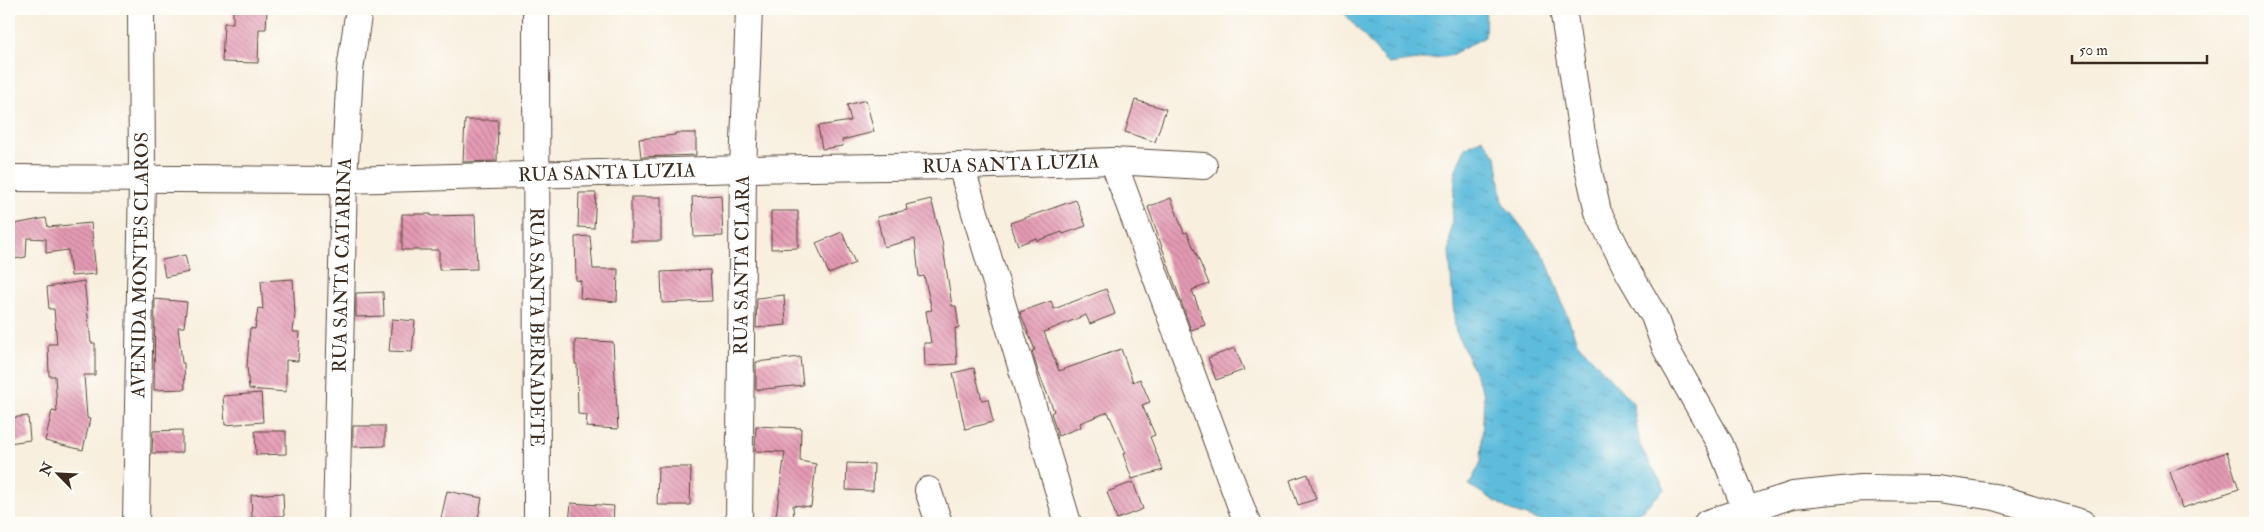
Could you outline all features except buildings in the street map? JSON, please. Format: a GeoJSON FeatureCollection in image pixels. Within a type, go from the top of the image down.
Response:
{"type":"FeatureCollection","features":[{"type":"Feature","properties":{"kind":"street","name":"AVENIDA MONTES CLAROS"},"geometry":{"type":"LineString","coordinates":[[136,523],[142,178],[142,9]]}},
{"type":"Feature","properties":{"kind":"street","name":"RUA SANTA CATARINA"},"geometry":{"type":"LineString","coordinates":[[336,523],[344,180],[350,70],[358,9]]}},
{"type":"Feature","properties":{"kind":"street","name":"RUA SANTA BERNADETE"},"geometry":{"type":"LineString","coordinates":[[536,9],[537,523]]}},
{"type":"Feature","properties":{"kind":"street","name":"RUA SANTA CLARA"},"geometry":{"type":"LineString","coordinates":[[739,523],[743,169],[750,9]]}},
{"type":"Feature","properties":{"kind":"street"},"geometry":{"type":"LineString","coordinates":[[1563,9],[1585,154],[1598,212],[1629,273],[1654,316],[1666,347],[1720,444],[1746,510]]}},
{"type":"Feature","properties":{"kind":"street","name":"RUA SANTA LUZIA"},"geometry":{"type":"LineString","coordinates":[[9,178],[344,180],[1113,161],[1204,166]]}},
{"type":"Feature","properties":{"kind":"street"},"geometry":{"type":"LineString","coordinates":[[1113,161],[1247,523]]}},
{"type":"Feature","properties":{"kind":"street"},"geometry":{"type":"LineString","coordinates":[[961,166],[1068,523]]}},
{"type":"Feature","properties":{"kind":"street"},"geometry":{"type":"LineString","coordinates":[[1707,523],[1793,495],[1861,488],[1938,488],[1995,497],[2082,523]]}},
{"type":"Feature","properties":{"kind":"street"},"geometry":{"type":"LineString","coordinates":[[928,490],[939,523]]}},
{"type":"Feature","properties":{"kind":"water"},"geometry":{"type":"Polygon","coordinates":[[[1341,9],[1486,9],[1485,37],[1449,56],[1388,64],[1341,9]]]}},
{"type":"Feature","properties":{"kind":"water"},"geometry":{"type":"Polygon","coordinates":[[[1482,138],[1496,156],[1503,203],[1545,257],[1577,342],[1633,403],[1640,446],[1665,489],[1628,523],[1547,523],[1511,511],[1469,485],[1481,462],[1484,394],[1455,329],[1449,251],[1456,169],[1465,148],[1482,138]]]}}]}
